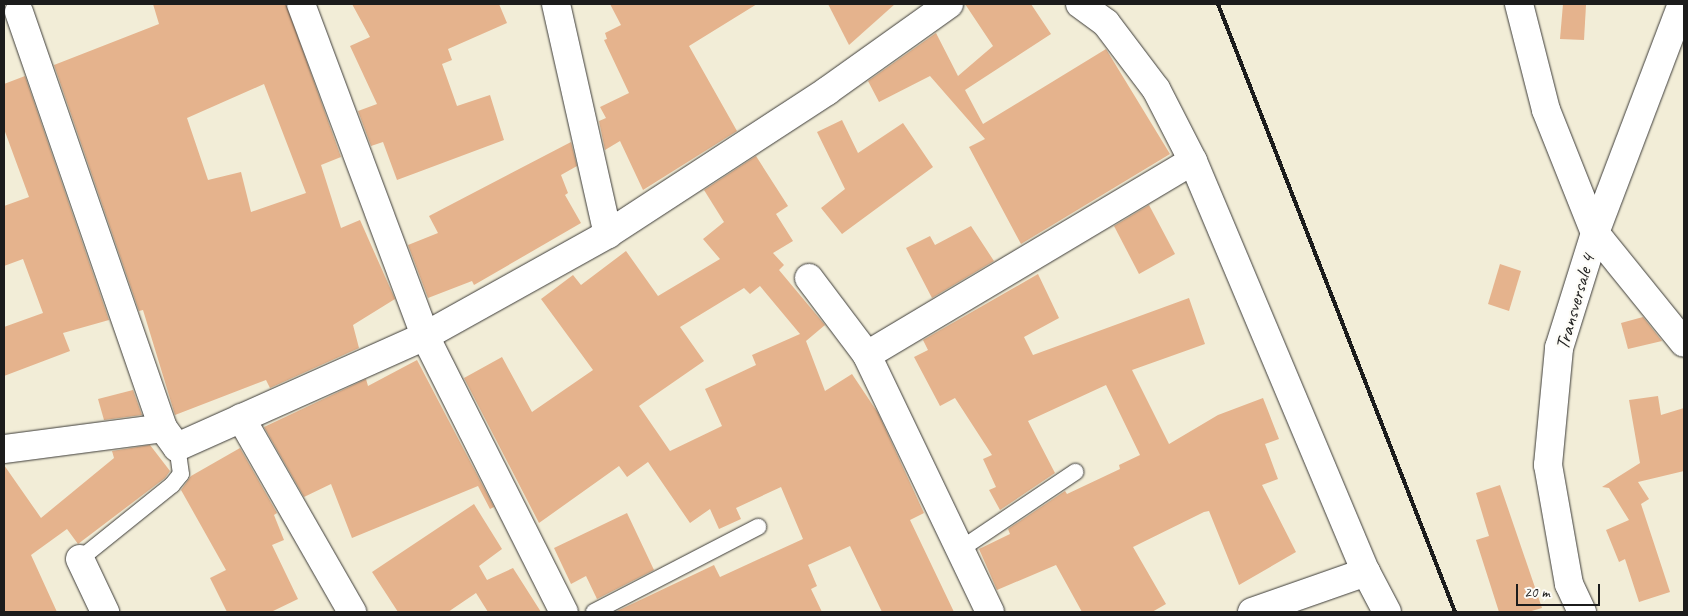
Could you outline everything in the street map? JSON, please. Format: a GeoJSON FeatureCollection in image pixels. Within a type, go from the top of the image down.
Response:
{"type":"FeatureCollection","features":[{"type":"Feature","properties":{"kind":"street"},"geometry":{"type":"LineString","coordinates":[[301,4],[425,336],[564,612]]}},
{"type":"Feature","properties":{"kind":"street"},"geometry":{"type":"LineString","coordinates":[[556,4],[608,234]]}},
{"type":"Feature","properties":{"kind":"street"},"geometry":{"type":"LineString","coordinates":[[4,448],[170,437],[241,418],[425,336],[608,234],[827,92],[949,4]]}},
{"type":"Feature","properties":{"kind":"street"},"geometry":{"type":"LineString","coordinates":[[1080,4],[1106,23],[1156,89],[1193,161],[1366,572],[1387,612]]}},
{"type":"Feature","properties":{"kind":"street"},"geometry":{"type":"LineString","coordinates":[[1519,4],[1546,110],[1595,233],[1684,343]]}},
{"type":"Feature","properties":{"kind":"street","name":"Transversale 4"},"geometry":{"type":"LineString","coordinates":[[1582,612],[1569,584],[1548,465],[1559,348],[1595,233],[1682,4]]}},
{"type":"Feature","properties":{"kind":"street"},"geometry":{"type":"LineString","coordinates":[[20,10],[170,437]]}},
{"type":"Feature","properties":{"kind":"street"},"geometry":{"type":"LineString","coordinates":[[866,354],[1193,161]]}},
{"type":"Feature","properties":{"kind":"street"},"geometry":{"type":"LineString","coordinates":[[809,278],[866,354],[990,612]]}},
{"type":"Feature","properties":{"kind":"street"},"geometry":{"type":"LineString","coordinates":[[241,418],[352,612]]}},
{"type":"Feature","properties":{"kind":"street"},"geometry":{"type":"LineString","coordinates":[[80,559],[105,612]]}},
{"type":"Feature","properties":{"kind":"street"},"geometry":{"type":"LineString","coordinates":[[1252,612],[1366,572]]}},
{"type":"Feature","properties":{"kind":"lane"},"geometry":{"type":"LineString","coordinates":[[80,559],[172,485],[181,474],[170,437]]}},
{"type":"Feature","properties":{"kind":"lane"},"geometry":{"type":"LineString","coordinates":[[960,549],[1075,472]]}},
{"type":"Feature","properties":{"kind":"lane"},"geometry":{"type":"LineString","coordinates":[[594,612],[758,527]]}},
{"type":"Feature","properties":{"kind":"building"},"geometry":{"type":"Polygon","coordinates":[[[153,4],[286,4],[341,157],[321,165],[341,228],[360,220],[395,299],[353,325],[359,348],[270,388],[266,380],[175,415],[143,310],[139,311],[54,65],[159,24],[153,4]],[[264,84],[187,118],[208,180],[241,172],[251,212],[306,193],[264,84]]]}},
{"type":"Feature","properties":{"kind":"building"},"geometry":{"type":"Polygon","coordinates":[[[352,4],[499,4],[507,23],[448,49],[452,60],[442,64],[457,106],[490,95],[504,140],[397,180],[383,142],[371,146],[358,111],[377,104],[350,46],[370,37],[352,4]]]}},
{"type":"Feature","properties":{"kind":"building"},"geometry":{"type":"Polygon","coordinates":[[[610,4],[757,4],[689,46],[737,131],[643,190],[620,141],[605,150],[599,121],[606,118],[600,107],[629,93],[604,40],[607,39],[605,33],[621,25],[610,4]]]}},
{"type":"Feature","properties":{"kind":"building"},"geometry":{"type":"Polygon","coordinates":[[[828,4],[895,4],[849,45],[828,4]]]}},
{"type":"Feature","properties":{"kind":"building"},"geometry":{"type":"Polygon","coordinates":[[[965,4],[1031,4],[1051,34],[965,90],[983,124],[1106,49],[1170,154],[1021,244],[969,147],[985,139],[930,76],[879,102],[868,81],[936,33],[958,76],[993,46],[965,4]]]}},
{"type":"Feature","properties":{"kind":"building"},"geometry":{"type":"Polygon","coordinates":[[[1563,4],[1586,5],[1584,40],[1560,39],[1563,4]]]}},
{"type":"Feature","properties":{"kind":"building"},"geometry":{"type":"Polygon","coordinates":[[[25,76],[109,320],[63,333],[70,351],[4,376],[4,327],[43,313],[23,259],[4,266],[4,206],[29,197],[4,129],[4,84],[25,76]]]}},
{"type":"Feature","properties":{"kind":"building"},"geometry":{"type":"Polygon","coordinates":[[[842,120],[858,153],[903,123],[933,167],[842,234],[821,208],[845,189],[817,132],[842,120]]]}},
{"type":"Feature","properties":{"kind":"building"},"geometry":{"type":"Polygon","coordinates":[[[571,142],[577,166],[561,175],[568,193],[565,195],[581,223],[474,285],[472,281],[428,298],[408,245],[438,233],[429,216],[571,142]]]}},
{"type":"Feature","properties":{"kind":"building"},"geometry":{"type":"Polygon","coordinates":[[[756,156],[788,206],[776,214],[793,241],[773,253],[784,265],[779,270],[825,325],[806,341],[825,391],[852,374],[878,413],[924,513],[910,520],[954,612],[882,612],[850,546],[808,565],[817,586],[811,589],[822,612],[615,612],[714,565],[720,577],[803,539],[781,487],[736,508],[741,519],[719,529],[710,509],[690,523],[648,462],[627,477],[619,466],[539,523],[464,378],[502,357],[532,412],[593,370],[541,299],[573,275],[581,285],[626,251],[658,296],[720,259],[703,239],[724,222],[704,190],[756,156]],[[760,286],[750,294],[744,288],[680,327],[704,361],[639,406],[670,451],[722,426],[705,389],[756,365],[752,355],[800,334],[760,286]]]}},
{"type":"Feature","properties":{"kind":"building"},"geometry":{"type":"Polygon","coordinates":[[[1149,205],[1175,254],[1139,274],[1114,226],[1149,205]]]}},
{"type":"Feature","properties":{"kind":"building"},"geometry":{"type":"Polygon","coordinates":[[[971,226],[994,261],[932,298],[906,248],[930,236],[935,245],[971,226]]]}},
{"type":"Feature","properties":{"kind":"building"},"geometry":{"type":"Polygon","coordinates":[[[1500,264],[1521,271],[1509,311],[1488,304],[1500,264]]]}},
{"type":"Feature","properties":{"kind":"building"},"geometry":{"type":"Polygon","coordinates":[[[1038,274],[1059,318],[1024,337],[1033,355],[1189,298],[1205,344],[1132,370],[1169,444],[1218,415],[1263,398],[1279,439],[1265,444],[1278,479],[1262,485],[1296,552],[1239,585],[1209,511],[1133,547],[1166,604],[1152,612],[1082,612],[1056,565],[997,590],[979,549],[1010,534],[1008,529],[1065,491],[1067,494],[1120,469],[1119,465],[1140,455],[1106,385],[1028,421],[1055,473],[1000,510],[989,490],[996,487],[983,459],[992,455],[955,398],[940,406],[914,357],[928,350],[923,340],[1038,274]]]}},
{"type":"Feature","properties":{"kind":"building"},"geometry":{"type":"Polygon","coordinates":[[[1643,317],[1662,341],[1628,349],[1621,323],[1643,317]]]}},
{"type":"Feature","properties":{"kind":"building"},"geometry":{"type":"Polygon","coordinates":[[[417,360],[494,507],[490,509],[478,486],[352,538],[331,484],[304,497],[264,427],[366,379],[368,386],[417,360]]]}},
{"type":"Feature","properties":{"kind":"building"},"geometry":{"type":"Polygon","coordinates":[[[133,390],[142,415],[104,420],[98,399],[133,390]]]}},
{"type":"Feature","properties":{"kind":"building"},"geometry":{"type":"Polygon","coordinates":[[[1658,396],[1661,415],[1684,408],[1684,471],[1638,482],[1649,499],[1641,504],[1670,592],[1639,602],[1625,559],[1619,562],[1606,530],[1629,520],[1609,488],[1602,487],[1640,463],[1629,400],[1658,396]]]}},
{"type":"Feature","properties":{"kind":"building"},"geometry":{"type":"Polygon","coordinates":[[[150,445],[170,471],[165,478],[78,544],[67,529],[31,555],[57,612],[4,612],[4,465],[41,518],[114,458],[112,451],[150,445]]]}},
{"type":"Feature","properties":{"kind":"building"},"geometry":{"type":"Polygon","coordinates":[[[240,448],[277,513],[274,515],[284,540],[272,545],[298,599],[271,612],[227,612],[210,578],[226,570],[181,490],[191,476],[240,448]]]}},
{"type":"Feature","properties":{"kind":"building"},"geometry":{"type":"Polygon","coordinates":[[[1500,485],[1542,608],[1528,612],[1499,612],[1476,540],[1489,536],[1476,493],[1500,485]]]}},
{"type":"Feature","properties":{"kind":"building"},"geometry":{"type":"Polygon","coordinates":[[[474,504],[502,549],[479,566],[487,580],[513,568],[541,612],[488,612],[476,593],[448,612],[398,612],[372,572],[474,504]]]}},
{"type":"Feature","properties":{"kind":"building"},"geometry":{"type":"Polygon","coordinates":[[[627,513],[654,570],[597,599],[586,576],[571,584],[554,548],[627,513]]]}},
{"type":"Feature","properties":{"kind":"railway"},"geometry":{"type":"LineString","coordinates":[[1218,4],[1455,612]]}}]}
